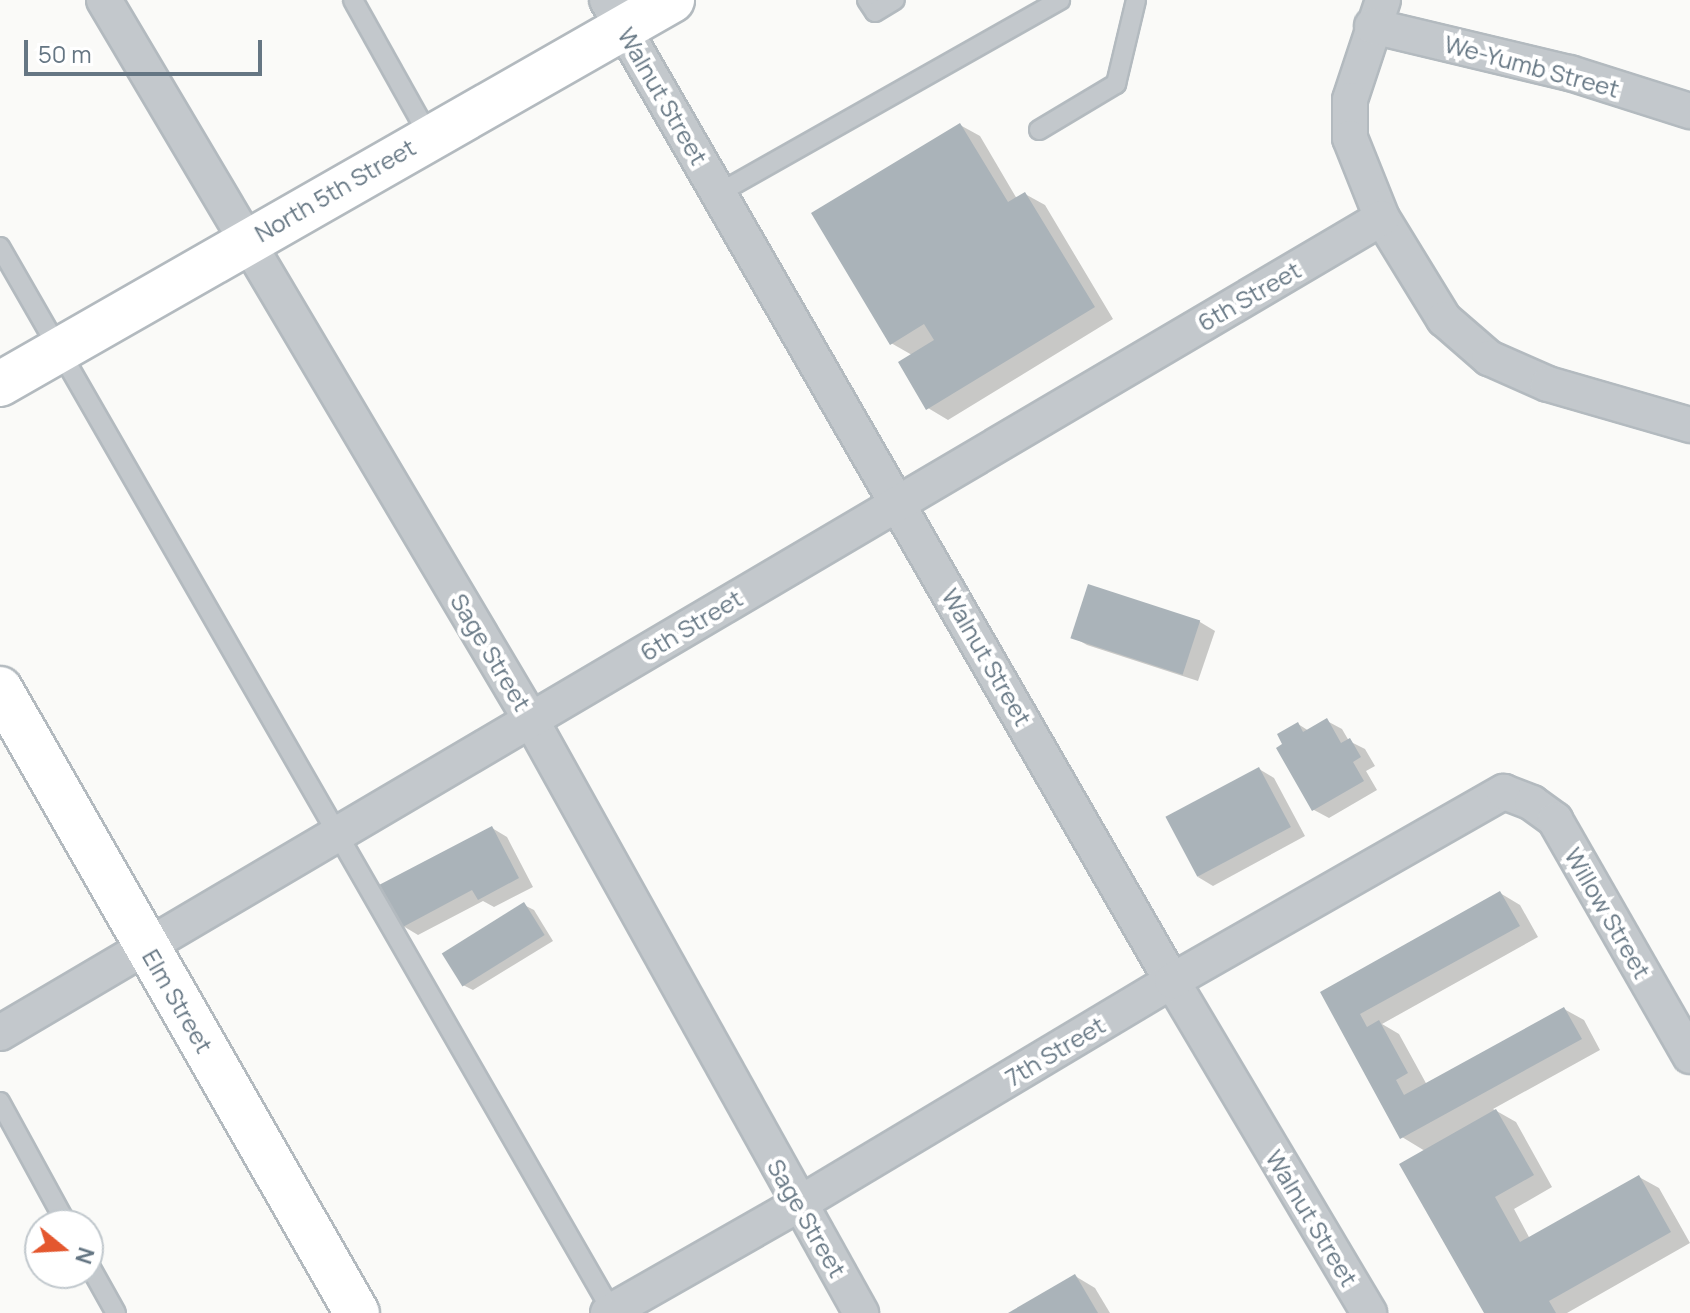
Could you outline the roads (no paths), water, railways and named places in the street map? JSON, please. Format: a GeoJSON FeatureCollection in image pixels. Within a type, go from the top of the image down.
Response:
{"type":"FeatureCollection","features":[{"type":"Feature","properties":{"kind":"main road","name":"North 5th Street"},"geometry":{"type":"LineString","coordinates":[[0,384],[429,136],[615,14],[672,0]]}},
{"type":"Feature","properties":{"kind":"main road","name":"Elm Street"},"geometry":{"type":"LineString","coordinates":[[0,689],[357,1313]]}},
{"type":"Feature","properties":{"kind":"street","name":"Sage Street"},"geometry":{"type":"LineString","coordinates":[[104,0],[531,720],[861,1313]]}},
{"type":"Feature","properties":{"kind":"street","name":"We-Yumb Street"},"geometry":{"type":"LineString","coordinates":[[1377,13],[1690,111]]}},
{"type":"Feature","properties":{"kind":"street"},"geometry":{"type":"LineString","coordinates":[[1377,13],[1350,100],[1350,138],[1382,218],[1444,319],[1489,358],[1548,384],[1690,425]]}},
{"type":"Feature","properties":{"kind":"street","name":"Walnut Street"},"geometry":{"type":"LineString","coordinates":[[615,14],[899,502],[1172,981],[1369,1313]]}},
{"type":"Feature","properties":{"kind":"street","name":"6th Street"},"geometry":{"type":"LineString","coordinates":[[0,1033],[1382,218]]}},
{"type":"Feature","properties":{"kind":"street","name":"7th Street"},"geometry":{"type":"LineString","coordinates":[[611,1312],[799,1204],[1172,981],[1504,792]]}},
{"type":"Feature","properties":{"kind":"street","name":"Willow Street"},"geometry":{"type":"LineString","coordinates":[[1504,792],[1532,803],[1555,820],[1690,1056]]}},
{"type":"Feature","properties":{"kind":"lane"},"geometry":{"type":"LineString","coordinates":[[353,0],[429,136]]}},
{"type":"Feature","properties":{"kind":"lane"},"geometry":{"type":"LineString","coordinates":[[867,0],[875,12],[895,0]]}},
{"type":"Feature","properties":{"kind":"lane"},"geometry":{"type":"LineString","coordinates":[[719,193],[1060,0]]}},
{"type":"Feature","properties":{"kind":"lane"},"geometry":{"type":"LineString","coordinates":[[1039,130],[1116,84],[1136,0]]}},
{"type":"Feature","properties":{"kind":"lane"},"geometry":{"type":"LineString","coordinates":[[0,247],[611,1312]]}},
{"type":"Feature","properties":{"kind":"lane"},"geometry":{"type":"LineString","coordinates":[[0,1102],[58,1209]]}},
{"type":"Feature","properties":{"kind":"lane"},"geometry":{"type":"LineString","coordinates":[[103,1289],[116,1313]]}}]}
